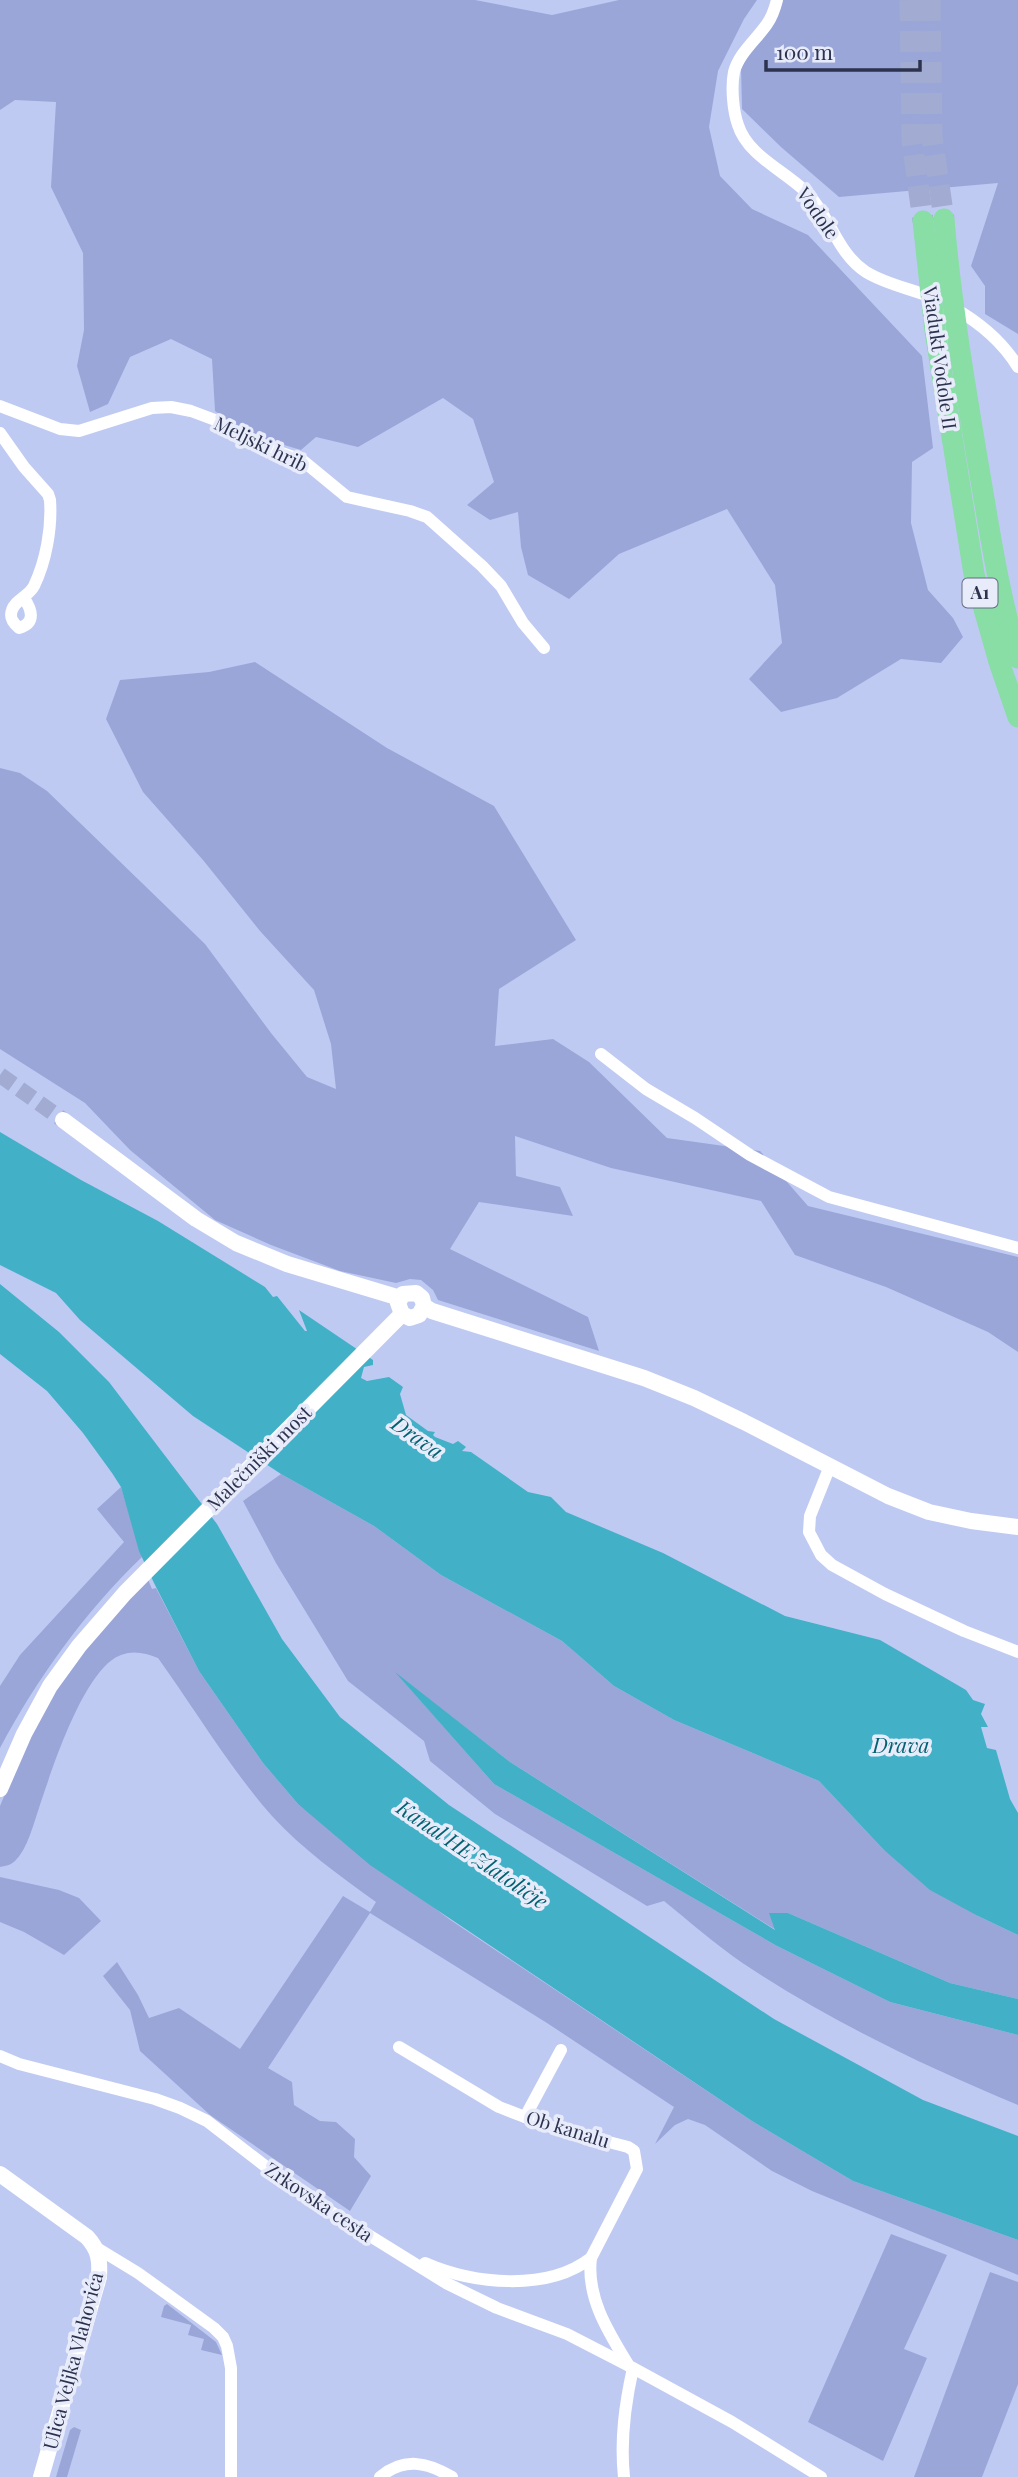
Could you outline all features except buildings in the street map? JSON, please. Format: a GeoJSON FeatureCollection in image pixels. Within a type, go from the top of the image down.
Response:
{"type":"FeatureCollection","features":[{"type":"Feature","properties":{"kind":"highway","name":"Viadukt Vodole II"},"geometry":{"type":"LineString","coordinates":[[944,219],[956,331],[995,567],[1018,658]]}},
{"type":"Feature","properties":{"kind":"highway","name":"Viadukt Vodole II"},"geometry":{"type":"LineString","coordinates":[[923,221],[934,331],[974,574],[1018,717]]}},
{"type":"Feature","properties":{"kind":"street","name":"Vodole"},"geometry":{"type":"LineString","coordinates":[[778,0],[769,22],[740,57],[734,74],[733,97],[738,126],[750,145],[811,197],[825,216],[835,237],[855,263],[877,277],[957,309],[990,333],[1018,367]]}},
{"type":"Feature","properties":{"kind":"street","name":"Meljski hrib"},"geometry":{"type":"LineString","coordinates":[[0,406],[60,429],[79,431],[152,408],[171,407],[215,420],[244,440],[302,460],[347,497],[427,517],[492,576],[544,648]]}},
{"type":"Feature","properties":{"kind":"street"},"geometry":{"type":"LineString","coordinates":[[0,433],[50,500],[47,543],[33,588],[24,598]]}},
{"type":"Feature","properties":{"kind":"street"},"geometry":{"type":"LineString","coordinates":[[601,1054],[646,1089],[750,1155],[829,1197],[1018,1248]]}},
{"type":"Feature","properties":{"kind":"street"},"geometry":{"type":"LineString","coordinates":[[62,1120],[197,1219],[236,1243],[406,1317],[415,1317],[424,1306],[432,1311],[644,1378],[744,1422],[888,1496],[929,1512],[1018,1527]]}},
{"type":"Feature","properties":{"kind":"street","name":"Malečniški most"},"geometry":{"type":"LineString","coordinates":[[0,1789],[24,1734],[50,1686],[79,1646],[125,1593],[398,1312]]}},
{"type":"Feature","properties":{"kind":"street"},"geometry":{"type":"LineString","coordinates":[[830,1466],[810,1516],[809,1532],[821,1555],[832,1565],[885,1594],[964,1631],[1018,1651]]}},
{"type":"Feature","properties":{"kind":"street","name":"Ob kanalu"},"geometry":{"type":"LineString","coordinates":[[399,2047],[499,2107],[551,2127],[628,2147],[634,2151],[637,2169],[591,2258]]}},
{"type":"Feature","properties":{"kind":"street"},"geometry":{"type":"LineString","coordinates":[[525,2117],[561,2050]]}},
{"type":"Feature","properties":{"kind":"street","name":"Zrkovska cesta"},"geometry":{"type":"LineString","coordinates":[[0,2056],[19,2064],[155,2099],[207,2122],[296,2189],[392,2251],[497,2308],[567,2334],[631,2367],[732,2422],[821,2477]]}},
{"type":"Feature","properties":{"kind":"street"},"geometry":{"type":"LineString","coordinates":[[0,2174],[88,2237],[97,2248]]}},
{"type":"Feature","properties":{"kind":"street","name":"Ulica Veljka Vlahovića"},"geometry":{"type":"LineString","coordinates":[[41,2477],[99,2277],[97,2248]]}},
{"type":"Feature","properties":{"kind":"street","name":"Ulica Veljka Vlahovića"},"geometry":{"type":"LineString","coordinates":[[97,2248],[138,2273],[223,2337],[232,2368],[231,2477]]}},
{"type":"Feature","properties":{"kind":"street"},"geometry":{"type":"LineString","coordinates":[[392,2251],[447,2273],[521,2281],[546,2280],[560,2276],[577,2269],[591,2258]]}},
{"type":"Feature","properties":{"kind":"street"},"geometry":{"type":"LineString","coordinates":[[591,2258],[589,2273],[597,2307],[631,2367],[621,2451],[624,2477]]}},
{"type":"Feature","properties":{"kind":"street"},"geometry":{"type":"LineString","coordinates":[[380,2477],[395,2466],[411,2463],[437,2468],[452,2477]]}},
{"type":"Feature","properties":{"kind":"shaded area"},"geometry":{"type":"Polygon","coordinates":[[[0,0],[475,0],[552,15],[619,0],[757,0],[744,19],[718,71],[709,127],[720,176],[752,209],[808,235],[922,356],[933,448],[912,462],[911,523],[928,590],[953,618],[963,637],[941,663],[901,659],[837,698],[781,712],[749,679],[782,643],[775,585],[727,509],[619,554],[569,599],[528,575],[521,547],[518,512],[490,520],[467,505],[494,482],[473,419],[443,398],[358,447],[316,437],[301,450],[247,434],[215,411],[212,359],[171,339],[130,357],[108,404],[90,412],[77,366],[84,330],[83,253],[51,187],[56,102],[15,100],[0,110],[0,0]]]}},
{"type":"Feature","properties":{"kind":"shaded area"},"geometry":{"type":"Polygon","coordinates":[[[775,0],[1018,0],[1018,334],[985,314],[985,286],[971,266],[998,183],[839,197],[742,109],[741,68],[758,40],[775,0]]]}},
{"type":"Feature","properties":{"kind":"shaded area"},"geometry":{"type":"Polygon","coordinates":[[[255,662],[387,748],[494,806],[576,940],[499,989],[495,1046],[553,1039],[589,1062],[667,1138],[760,1151],[808,1206],[1018,1257],[1018,1352],[988,1332],[886,1287],[795,1255],[761,1201],[611,1168],[515,1136],[516,1176],[560,1187],[573,1216],[479,1202],[450,1249],[588,1317],[599,1351],[438,1300],[433,1290],[421,1280],[410,1279],[396,1283],[340,1271],[215,1220],[130,1150],[85,1103],[0,1049],[0,768],[20,773],[47,791],[205,944],[307,1077],[336,1089],[331,1044],[314,990],[260,931],[203,860],[143,792],[106,719],[120,680],[209,672],[255,662]]]}},
{"type":"Feature","properties":{"kind":"shaded area"},"geometry":{"type":"Polygon","coordinates":[[[281,1474],[374,1526],[441,1575],[562,1641],[614,1686],[674,1720],[819,1781],[883,1849],[978,1916],[1018,1935],[1018,1999],[950,1983],[788,1913],[776,1930],[510,1762],[399,1676],[494,1784],[777,1946],[890,2002],[1018,2035],[1018,2105],[912,2058],[777,1985],[734,1957],[664,1901],[647,1906],[495,1814],[430,1761],[424,1741],[348,1681],[276,1563],[243,1501],[281,1474]]]}},
{"type":"Feature","properties":{"kind":"shaded area"},"geometry":{"type":"Polygon","coordinates":[[[121,1487],[142,1557],[101,1600],[46,1671],[0,1748],[0,1686],[20,1655],[124,1542],[97,1509],[121,1487]]]}},
{"type":"Feature","properties":{"kind":"shaded area"},"geometry":{"type":"Polygon","coordinates":[[[147,1577],[152,1589],[156,1588],[199,1671],[263,1763],[298,1804],[449,1919],[752,2121],[853,2181],[1018,2240],[1018,2275],[812,2191],[772,2171],[705,2125],[688,2119],[675,2125],[655,2144],[674,2107],[547,2023],[370,1913],[268,2068],[292,2082],[294,2105],[320,2121],[336,2122],[355,2139],[354,2157],[371,2176],[350,2211],[210,2115],[140,2051],[130,2010],[103,1976],[117,1962],[149,2018],[179,2008],[240,2049],[343,1896],[370,1912],[376,1902],[309,1851],[272,1816],[227,1758],[158,1658],[140,1653],[121,1655],[107,1664],[94,1679],[60,1747],[27,1843],[15,1861],[0,1867],[0,1806],[28,1739],[56,1687],[80,1652],[147,1577]]]}},
{"type":"Feature","properties":{"kind":"shaded area"},"geometry":{"type":"Polygon","coordinates":[[[0,1877],[59,1890],[79,1898],[101,1921],[64,1955],[24,1932],[0,1922],[0,1877]]]}},
{"type":"Feature","properties":{"kind":"shaded area"},"geometry":{"type":"Polygon","coordinates":[[[891,2234],[947,2255],[904,2349],[927,2358],[883,2461],[808,2422],[891,2234]]]}},
{"type":"Feature","properties":{"kind":"shaded area"},"geometry":{"type":"Polygon","coordinates":[[[990,2272],[1018,2282],[1018,2384],[982,2477],[914,2477],[990,2272]]]}},
{"type":"Feature","properties":{"kind":"shaded area"},"geometry":{"type":"Polygon","coordinates":[[[167,2304],[216,2342],[222,2355],[201,2350],[204,2339],[188,2335],[191,2325],[161,2317],[167,2304]]]}},
{"type":"Feature","properties":{"kind":"shaded area"},"geometry":{"type":"Polygon","coordinates":[[[74,2427],[81,2430],[67,2477],[56,2477],[70,2430],[74,2427]]]}},
{"type":"Feature","properties":{"kind":"water","name":"Drava"},"geometry":{"type":"Polygon","coordinates":[[[0,1132],[158,1221],[265,1287],[273,1297],[277,1296],[305,1331],[299,1310],[373,1360],[373,1365],[364,1367],[361,1378],[367,1381],[389,1377],[403,1387],[400,1394],[406,1415],[428,1431],[435,1432],[435,1437],[453,1444],[458,1441],[466,1447],[462,1451],[471,1452],[528,1492],[551,1497],[566,1512],[663,1553],[785,1616],[880,1640],[966,1690],[973,1700],[985,1704],[981,1714],[988,1727],[981,1727],[987,1748],[996,1750],[1010,1799],[1018,1813],[1018,1935],[930,1890],[883,1849],[819,1781],[674,1720],[614,1686],[562,1641],[441,1575],[374,1526],[281,1474],[193,1416],[80,1320],[56,1293],[0,1265],[0,1132]]]}},
{"type":"Feature","properties":{"kind":"water","name":"Kanal HE Zlatoličje"},"geometry":{"type":"Polygon","coordinates":[[[0,1284],[59,1332],[109,1382],[217,1524],[282,1639],[340,1717],[449,1805],[774,2019],[923,2100],[1018,2136],[1018,2240],[853,2181],[752,2121],[370,1865],[298,1804],[263,1763],[199,1671],[139,1551],[121,1487],[112,1473],[83,1433],[47,1391],[0,1354],[0,1284]]]}},
{"type":"Feature","properties":{"kind":"water"},"geometry":{"type":"Polygon","coordinates":[[[395,1672],[510,1762],[775,1930],[769,1913],[788,1913],[950,1983],[1018,1999],[1018,2035],[890,2002],[777,1946],[494,1784],[395,1672]]]}},
{"type":"Feature","properties":{"kind":"tunnel"},"geometry":{"type":"LineString","coordinates":[[910,0],[912,141],[923,221]]}},
{"type":"Feature","properties":{"kind":"tunnel"},"geometry":{"type":"LineString","coordinates":[[930,0],[932,137],[944,219]]}},
{"type":"Feature","properties":{"kind":"tunnel"},"geometry":{"type":"LineString","coordinates":[[0,1075],[63,1120]]}}]}
